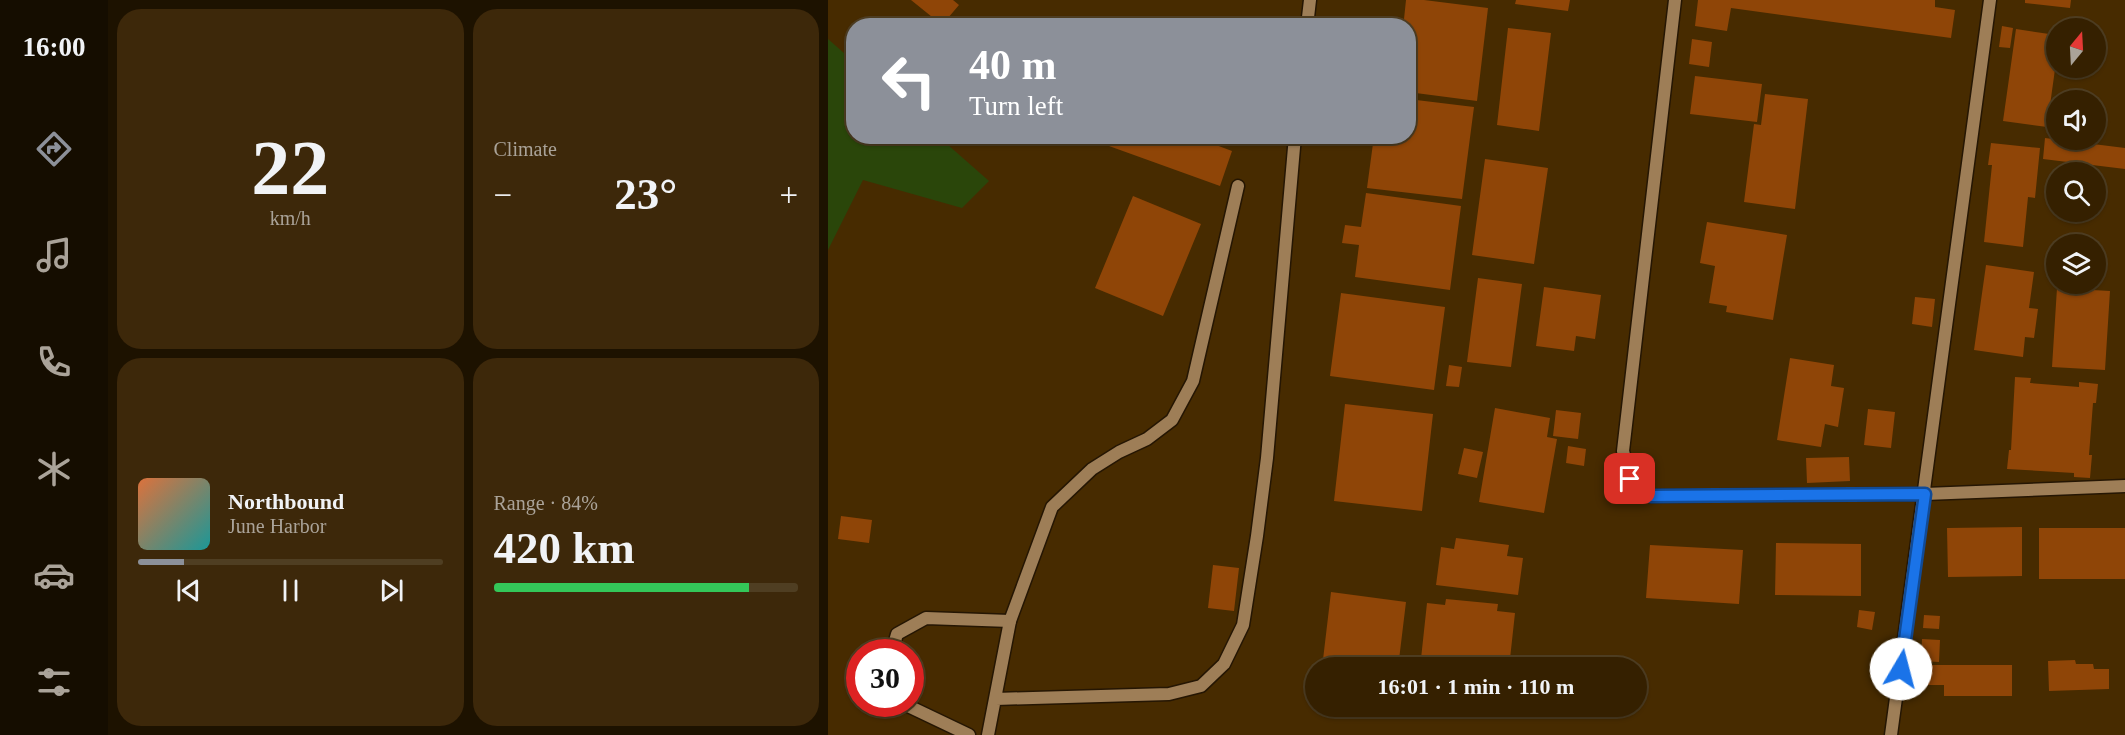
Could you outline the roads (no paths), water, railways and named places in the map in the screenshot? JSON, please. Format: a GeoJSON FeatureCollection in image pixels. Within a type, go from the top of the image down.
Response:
{"type":"FeatureCollection","features":[{"type":"Feature","properties":{"kind":"street"},"geometry":{"type":"LineString","coordinates":[[1308,18],[1310,0]]}},
{"type":"Feature","properties":{"kind":"street"},"geometry":{"type":"LineString","coordinates":[[1675,0],[1623,451],[1630,479],[1651,496],[1925,494],[2125,486]]}},
{"type":"Feature","properties":{"kind":"street"},"geometry":{"type":"LineString","coordinates":[[1892,735],[1990,0]]}},
{"type":"Feature","properties":{"kind":"street"},"geometry":{"type":"LineString","coordinates":[[996,699],[1169,694],[1201,686],[1224,664],[1243,625],[1258,525],[1267,458],[1294,144]]}},
{"type":"Feature","properties":{"kind":"street"},"geometry":{"type":"LineString","coordinates":[[988,735],[1010,621],[1052,507],[1092,469],[1119,452],[1147,439],[1172,420],[1193,381],[1238,186]]}},
{"type":"Feature","properties":{"kind":"street"},"geometry":{"type":"LineString","coordinates":[[896,639],[897,634],[926,618],[1010,621]]}},
{"type":"Feature","properties":{"kind":"street"},"geometry":{"type":"LineString","coordinates":[[924,714],[969,735]]}}]}
